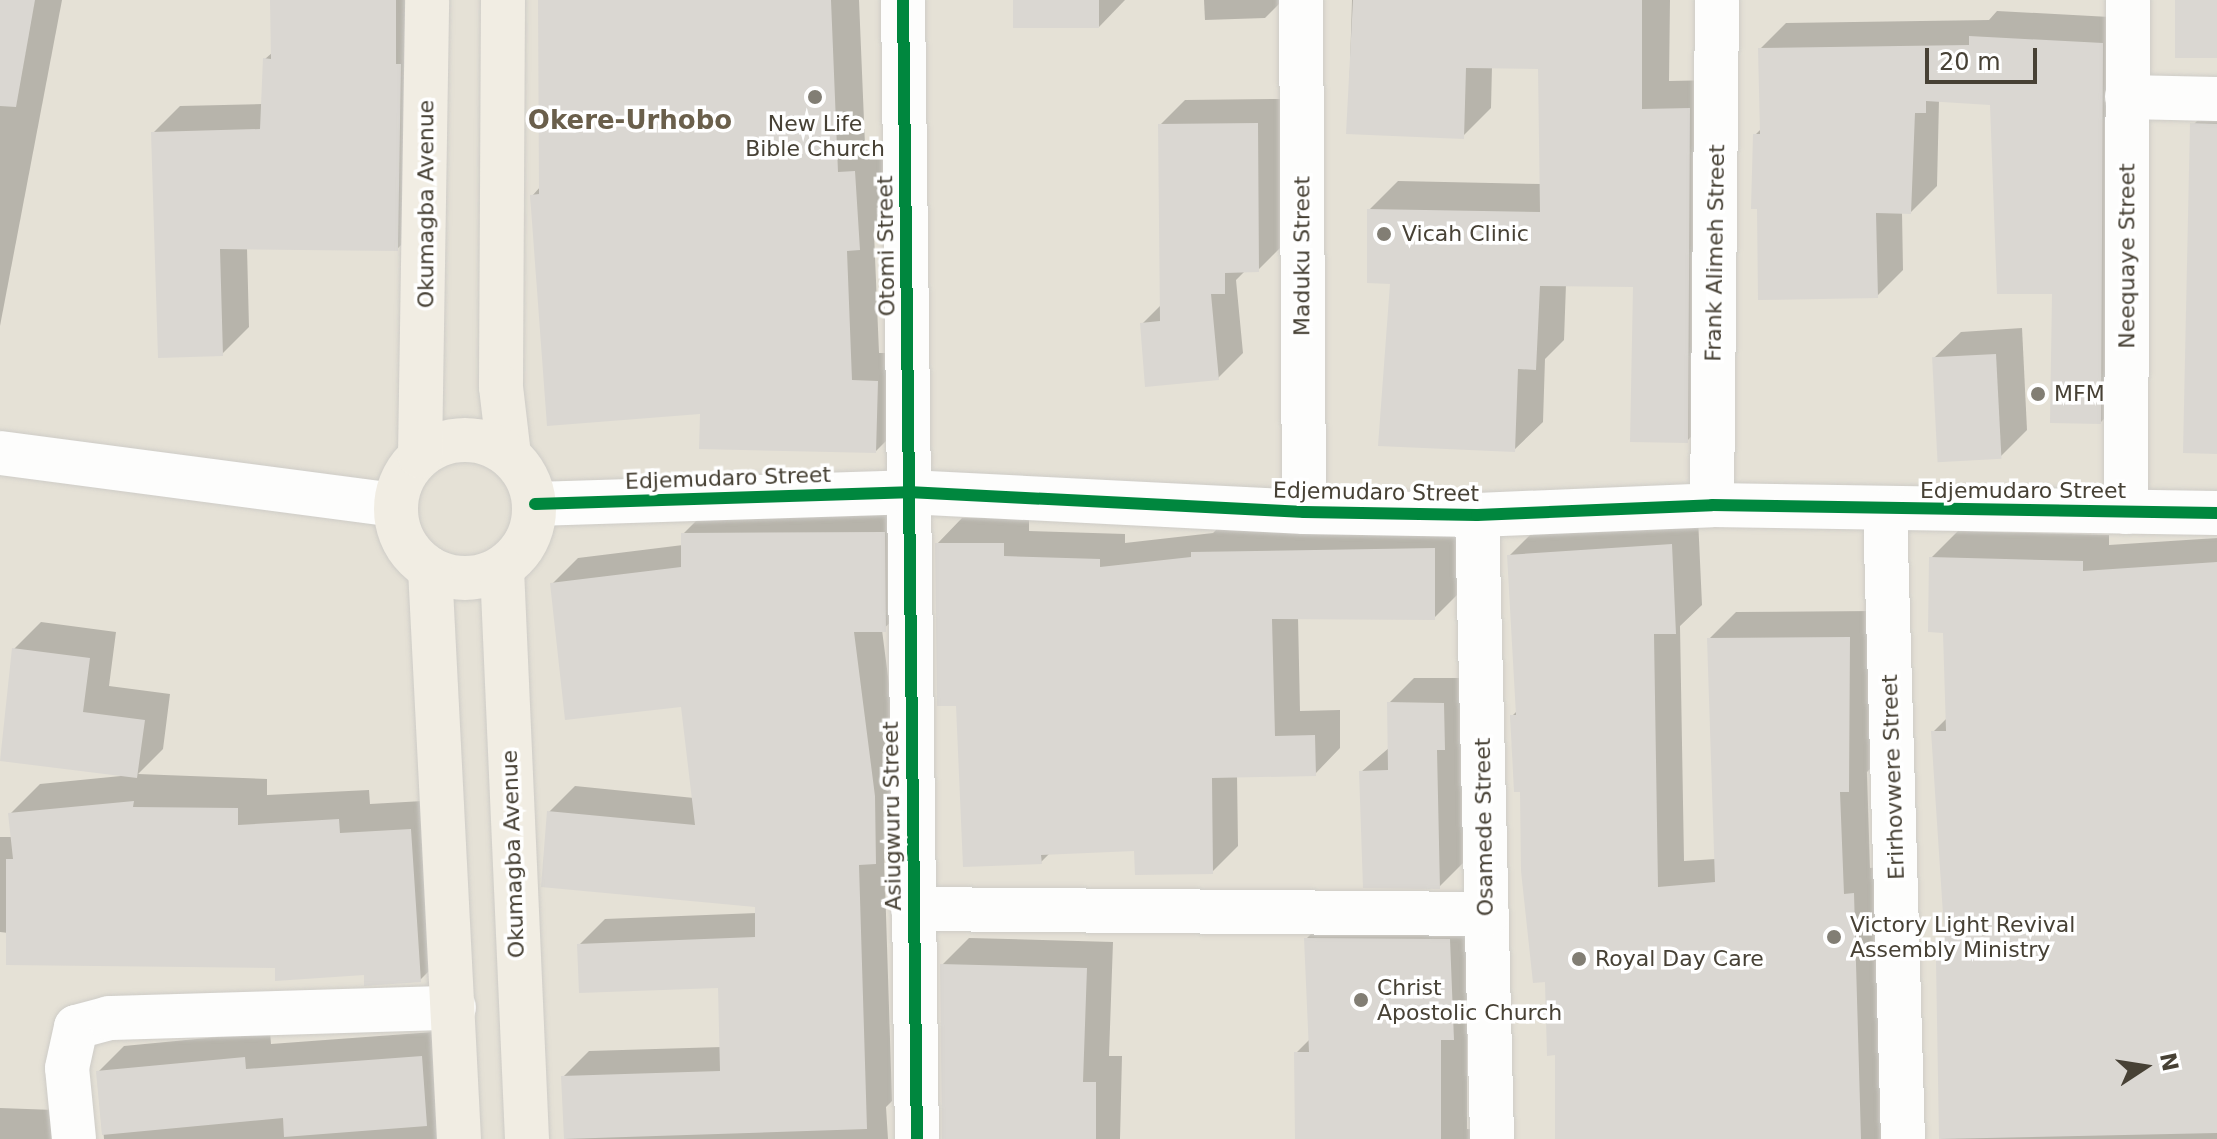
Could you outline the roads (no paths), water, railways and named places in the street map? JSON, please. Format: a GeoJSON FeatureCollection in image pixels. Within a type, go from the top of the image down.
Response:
{"type":"FeatureCollection","features":[{"type":"Feature","properties":{"kind":"main road","name":"Okumagba Avenue"},"geometry":{"type":"LineString","coordinates":[[420,456],[427,0]]}},
{"type":"Feature","properties":{"kind":"main road"},"geometry":{"type":"LineString","coordinates":[[503,0],[501,387],[509,455]]}},
{"type":"Feature","properties":{"kind":"main road"},"geometry":{"type":"LineString","coordinates":[[464,439],[480,440],[509,455],[522,469],[535,504],[527,541],[502,569],[466,579],[430,569],[404,542],[396,505],[399,486],[420,456],[464,439]]}},
{"type":"Feature","properties":{"kind":"main road"},"geometry":{"type":"LineString","coordinates":[[430,569],[459,1139]]}},
{"type":"Feature","properties":{"kind":"main road","name":"Okumagba Avenue"},"geometry":{"type":"LineString","coordinates":[[502,569],[527,1139]]}},
{"type":"Feature","properties":{"kind":"street","name":"Otomi Street"},"geometry":{"type":"LineString","coordinates":[[903,0],[908,492]]}},
{"type":"Feature","properties":{"kind":"street","name":"Maduku Street"},"geometry":{"type":"LineString","coordinates":[[1301,0],[1304,512]]}},
{"type":"Feature","properties":{"kind":"street","name":"Frank Alimeh Street"},"geometry":{"type":"LineString","coordinates":[[1712,505],[1717,0]]}},
{"type":"Feature","properties":{"kind":"street","name":"Neequaye Street"},"geometry":{"type":"LineString","coordinates":[[2126,512],[2128,0]]}},
{"type":"Feature","properties":{"kind":"street"},"geometry":{"type":"LineString","coordinates":[[2127,97],[2217,99]]}},
{"type":"Feature","properties":{"kind":"street"},"geometry":{"type":"LineString","coordinates":[[0,453],[396,505]]}},
{"type":"Feature","properties":{"kind":"street","name":"Edjemudaro Street"},"geometry":{"type":"LineString","coordinates":[[535,504],[908,492],[1304,512],[1477,515],[1712,505],[1885,511],[2217,513]]}},
{"type":"Feature","properties":{"kind":"street","name":"Asiugwuru Street"},"geometry":{"type":"LineString","coordinates":[[908,492],[917,1139]]}},
{"type":"Feature","properties":{"kind":"street","name":"Erirhovwere Street"},"geometry":{"type":"LineString","coordinates":[[1885,511],[1903,1139]]}},
{"type":"Feature","properties":{"kind":"street","name":"Osamede Street"},"geometry":{"type":"LineString","coordinates":[[1477,515],[1492,1139]]}},
{"type":"Feature","properties":{"kind":"street"},"geometry":{"type":"LineString","coordinates":[[913,909],[1487,914]]}},
{"type":"Feature","properties":{"kind":"street"},"geometry":{"type":"LineString","coordinates":[[74,1139],[67,1068],[76,1027],[109,1018],[454,1008]]}},
{"type":"Feature","properties":{"kind":"place","name":"New Life Bible Church"},"geometry":{"type":"Point","coordinates":[815,97]}},
{"type":"Feature","properties":{"kind":"place","name":"Vicah Clinic"},"geometry":{"type":"Point","coordinates":[1384,234]}},
{"type":"Feature","properties":{"kind":"place","name":"MFM"},"geometry":{"type":"Point","coordinates":[2038,394]}},
{"type":"Feature","properties":{"kind":"place","name":"Victory Light Revival Assembly Ministry"},"geometry":{"type":"Point","coordinates":[1834,937]}},
{"type":"Feature","properties":{"kind":"place","name":"Royal Day Care"},"geometry":{"type":"Point","coordinates":[1579,959]}},
{"type":"Feature","properties":{"kind":"place","name":"Christ Apostolic Church"},"geometry":{"type":"Point","coordinates":[1361,1000]}},
{"type":"Feature","properties":{"kind":"district","name":"Okere-Urhobo"},"geometry":{"type":"Point","coordinates":[630,121]}}]}
